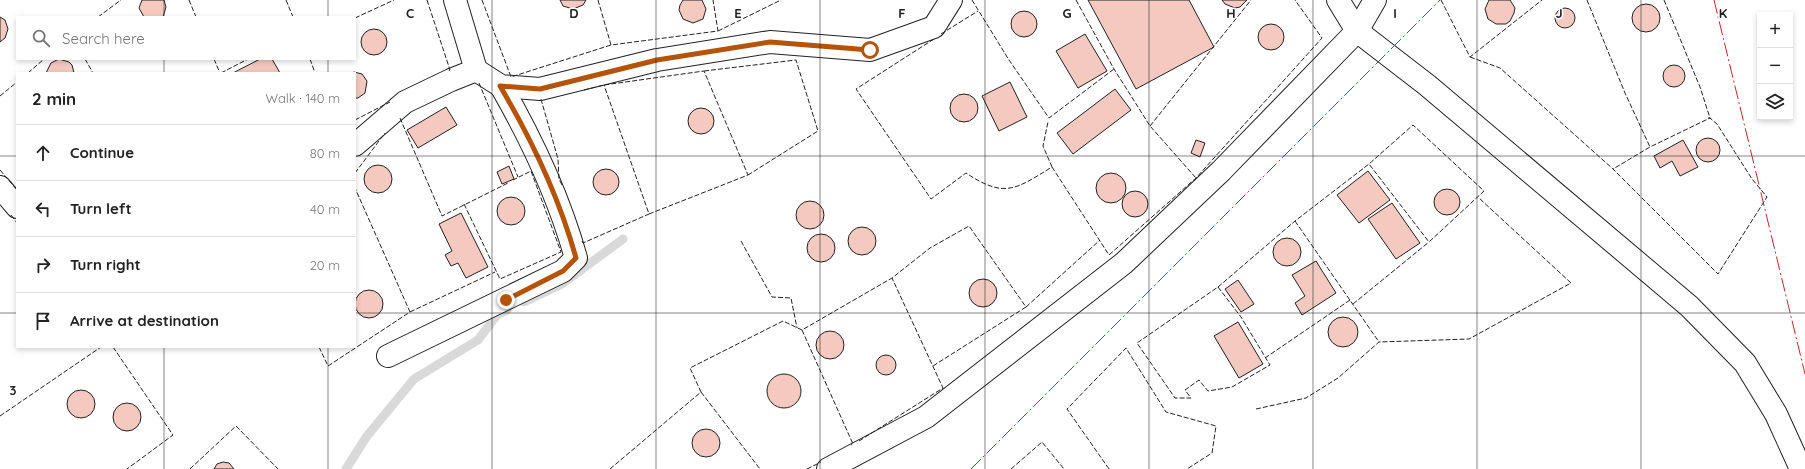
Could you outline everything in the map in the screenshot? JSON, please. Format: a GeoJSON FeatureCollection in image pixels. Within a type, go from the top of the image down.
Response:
{"type":"FeatureCollection","features":[{"type":"Feature","properties":{"kind":"street"},"geometry":{"type":"LineString","coordinates":[[388,356],[563,271],[576,258],[570,235],[529,137],[500,86],[476,70],[455,0]]}},
{"type":"Feature","properties":{"kind":"street"},"geometry":{"type":"LineString","coordinates":[[500,86],[540,89],[657,60],[770,42],[870,50],[934,28],[951,0]]}},
{"type":"Feature","properties":{"kind":"street"},"geometry":{"type":"LineString","coordinates":[[1338,0],[1357,31],[1427,85],[1688,306],[1745,363],[1776,414],[1801,469]]}},
{"type":"Feature","properties":{"kind":"street"},"geometry":{"type":"LineString","coordinates":[[828,469],[926,417],[1124,263],[1221,171],[1357,31],[1375,0]]}},
{"type":"Feature","properties":{"kind":"street"},"geometry":{"type":"LineString","coordinates":[[356,144],[405,102],[476,70]]}},
{"type":"Feature","properties":{"kind":"street"},"geometry":{"type":"LineString","coordinates":[[0,187],[16,206]]}},
{"type":"Feature","properties":{"kind":"building"},"geometry":{"type":"Polygon","coordinates":[[[142,0],[164,0],[166,7],[163,16],[143,16],[139,8],[142,0]]]}},
{"type":"Feature","properties":{"kind":"building"},"geometry":{"type":"Polygon","coordinates":[[[560,0],[586,0],[583,5],[573,9],[563,6],[560,0]]]}},
{"type":"Feature","properties":{"kind":"building"},"geometry":{"type":"Polygon","coordinates":[[[683,0],[702,0],[706,9],[703,19],[693,23],[683,19],[679,10],[683,0]]]}},
{"type":"Feature","properties":{"kind":"building"},"geometry":{"type":"Polygon","coordinates":[[[1088,0],[1189,0],[1214,47],[1136,89],[1088,0]]]}},
{"type":"Feature","properties":{"kind":"building"},"geometry":{"type":"Polygon","coordinates":[[[1222,0],[1247,0],[1240,7],[1235,8],[1225,4],[1222,0]]]}},
{"type":"Feature","properties":{"kind":"building"},"geometry":{"type":"Polygon","coordinates":[[[1489,0],[1510,0],[1515,8],[1510,21],[1506,24],[1496,24],[1488,19],[1485,9],[1489,0]]]}},
{"type":"Feature","properties":{"kind":"building"},"geometry":{"type":"Polygon","coordinates":[[[1646,4],[1656,8],[1660,18],[1656,28],[1646,32],[1636,28],[1632,18],[1636,8],[1646,4]]]}},
{"type":"Feature","properties":{"kind":"building"},"geometry":{"type":"Polygon","coordinates":[[[1565,8],[1572,11],[1575,18],[1572,25],[1565,28],[1558,25],[1555,18],[1558,11],[1565,8]]]}},
{"type":"Feature","properties":{"kind":"building"},"geometry":{"type":"Polygon","coordinates":[[[1024,11],[1033,15],[1037,24],[1033,33],[1024,37],[1015,33],[1011,24],[1015,15],[1024,11]]]}},
{"type":"Feature","properties":{"kind":"building"},"geometry":{"type":"Polygon","coordinates":[[[0,17],[5,20],[8,29],[5,38],[0,42],[0,17]]]}},
{"type":"Feature","properties":{"kind":"building"},"geometry":{"type":"Polygon","coordinates":[[[1271,24],[1281,27],[1284,37],[1281,47],[1271,50],[1261,47],[1258,37],[1261,27],[1271,24]]]}},
{"type":"Feature","properties":{"kind":"building"},"geometry":{"type":"Polygon","coordinates":[[[374,29],[383,33],[387,42],[383,51],[374,55],[365,51],[361,42],[365,33],[374,29]]]}},
{"type":"Feature","properties":{"kind":"building"},"geometry":{"type":"Polygon","coordinates":[[[1085,34],[1107,71],[1078,88],[1056,51],[1085,34]]]}},
{"type":"Feature","properties":{"kind":"building"},"geometry":{"type":"Polygon","coordinates":[[[57,60],[69,62],[72,65],[74,72],[46,72],[51,63],[57,60]]]}},
{"type":"Feature","properties":{"kind":"building"},"geometry":{"type":"Polygon","coordinates":[[[258,60],[273,60],[279,72],[235,72],[258,60]]]}},
{"type":"Feature","properties":{"kind":"building"},"geometry":{"type":"Polygon","coordinates":[[[1674,65],[1682,68],[1685,76],[1682,84],[1674,87],[1666,84],[1663,76],[1666,68],[1674,65]]]}},
{"type":"Feature","properties":{"kind":"building"},"geometry":{"type":"Polygon","coordinates":[[[356,72],[362,74],[367,81],[365,93],[356,98],[356,72]]]}},
{"type":"Feature","properties":{"kind":"building"},"geometry":{"type":"Polygon","coordinates":[[[1010,82],[1027,117],[999,131],[982,96],[1010,82]]]}},
{"type":"Feature","properties":{"kind":"building"},"geometry":{"type":"Polygon","coordinates":[[[1115,89],[1131,110],[1073,154],[1057,133],[1115,89]]]}},
{"type":"Feature","properties":{"kind":"building"},"geometry":{"type":"Polygon","coordinates":[[[964,94],[974,98],[978,108],[974,118],[964,122],[954,118],[950,108],[954,98],[964,94]]]}},
{"type":"Feature","properties":{"kind":"building"},"geometry":{"type":"Polygon","coordinates":[[[446,107],[457,125],[418,148],[407,130],[446,107]]]}},
{"type":"Feature","properties":{"kind":"building"},"geometry":{"type":"Polygon","coordinates":[[[701,108],[710,112],[714,121],[710,130],[701,134],[692,130],[688,121],[692,112],[701,108]]]}},
{"type":"Feature","properties":{"kind":"building"},"geometry":{"type":"Polygon","coordinates":[[[1708,138],[1716,142],[1720,150],[1716,158],[1708,162],[1700,158],[1696,150],[1700,142],[1708,138]]]}},
{"type":"Feature","properties":{"kind":"building"},"geometry":{"type":"Polygon","coordinates":[[[1196,140],[1205,143],[1200,157],[1191,153],[1196,140]]]}},
{"type":"Feature","properties":{"kind":"building"},"geometry":{"type":"Polygon","coordinates":[[[1683,140],[1698,167],[1680,176],[1672,161],[1660,168],[1654,156],[1683,140]]]}},
{"type":"Feature","properties":{"kind":"building"},"geometry":{"type":"Polygon","coordinates":[[[378,165],[388,169],[392,179],[388,189],[378,193],[368,189],[364,179],[368,169],[378,165]]]}},
{"type":"Feature","properties":{"kind":"building"},"geometry":{"type":"Polygon","coordinates":[[[509,166],[514,179],[502,184],[497,172],[509,166]]]}},
{"type":"Feature","properties":{"kind":"building"},"geometry":{"type":"Polygon","coordinates":[[[606,169],[615,173],[619,182],[615,191],[606,195],[597,191],[593,182],[597,173],[606,169]]]}},
{"type":"Feature","properties":{"kind":"building"},"geometry":{"type":"Polygon","coordinates":[[[1368,171],[1390,200],[1359,223],[1337,195],[1368,171]]]}},
{"type":"Feature","properties":{"kind":"building"},"geometry":{"type":"Polygon","coordinates":[[[1111,173],[1122,177],[1126,188],[1122,199],[1111,203],[1100,199],[1096,188],[1100,177],[1111,173]]]}},
{"type":"Feature","properties":{"kind":"building"},"geometry":{"type":"Polygon","coordinates":[[[1447,189],[1456,193],[1460,202],[1456,211],[1447,215],[1438,211],[1434,202],[1438,193],[1447,189]]]}},
{"type":"Feature","properties":{"kind":"building"},"geometry":{"type":"Polygon","coordinates":[[[1135,191],[1145,194],[1148,204],[1145,214],[1135,217],[1125,214],[1122,204],[1125,194],[1135,191]]]}},
{"type":"Feature","properties":{"kind":"building"},"geometry":{"type":"Polygon","coordinates":[[[511,197],[521,201],[525,211],[521,221],[511,225],[501,221],[497,211],[501,201],[511,197]]]}},
{"type":"Feature","properties":{"kind":"building"},"geometry":{"type":"Polygon","coordinates":[[[810,201],[820,205],[824,215],[820,225],[810,229],[800,225],[796,215],[800,205],[810,201]]]}},
{"type":"Feature","properties":{"kind":"building"},"geometry":{"type":"Polygon","coordinates":[[[1392,203],[1420,243],[1396,259],[1368,219],[1392,203]]]}},
{"type":"Feature","properties":{"kind":"building"},"geometry":{"type":"Polygon","coordinates":[[[461,213],[488,267],[466,278],[458,263],[451,266],[445,255],[452,251],[439,224],[461,213]]]}},
{"type":"Feature","properties":{"kind":"building"},"geometry":{"type":"Polygon","coordinates":[[[862,227],[872,231],[876,241],[872,251],[862,255],[852,251],[848,241],[852,231],[862,227]]]}},
{"type":"Feature","properties":{"kind":"building"},"geometry":{"type":"Polygon","coordinates":[[[821,234],[831,238],[835,248],[831,258],[821,262],[811,258],[807,248],[811,238],[821,234]]]}},
{"type":"Feature","properties":{"kind":"building"},"geometry":{"type":"Polygon","coordinates":[[[1287,238],[1297,242],[1301,252],[1297,262],[1287,266],[1277,262],[1273,252],[1277,242],[1287,238]]]}},
{"type":"Feature","properties":{"kind":"building"},"geometry":{"type":"Polygon","coordinates":[[[1316,261],[1336,293],[1302,315],[1295,303],[1305,296],[1292,275],[1316,261]]]}},
{"type":"Feature","properties":{"kind":"building"},"geometry":{"type":"Polygon","coordinates":[[[983,279],[993,283],[997,293],[993,303],[983,307],[973,303],[969,293],[973,283],[983,279]]]}},
{"type":"Feature","properties":{"kind":"building"},"geometry":{"type":"Polygon","coordinates":[[[1238,280],[1254,304],[1241,312],[1225,289],[1238,280]]]}},
{"type":"Feature","properties":{"kind":"building"},"geometry":{"type":"Polygon","coordinates":[[[364,291],[374,291],[379,294],[382,299],[382,309],[379,314],[374,317],[364,317],[359,314],[356,309],[356,299],[359,294],[364,291]]]}},
{"type":"Feature","properties":{"kind":"building"},"geometry":{"type":"Polygon","coordinates":[[[1343,317],[1353,322],[1358,332],[1353,342],[1343,347],[1333,342],[1328,332],[1333,322],[1343,317]]]}},
{"type":"Feature","properties":{"kind":"building"},"geometry":{"type":"Polygon","coordinates":[[[1238,322],[1263,364],[1239,378],[1214,336],[1238,322]]]}},
{"type":"Feature","properties":{"kind":"building"},"geometry":{"type":"Polygon","coordinates":[[[830,331],[840,335],[844,345],[840,355],[830,359],[820,355],[816,345],[820,335],[830,331]]]}},
{"type":"Feature","properties":{"kind":"building"},"geometry":{"type":"Polygon","coordinates":[[[886,355],[893,358],[896,365],[893,372],[886,375],[879,372],[876,365],[879,358],[886,355]]]}},
{"type":"Feature","properties":{"kind":"building"},"geometry":{"type":"Polygon","coordinates":[[[781,374],[787,374],[796,379],[800,385],[800,397],[796,403],[787,408],[781,408],[772,403],[767,394],[767,388],[772,379],[781,374]]]}},
{"type":"Feature","properties":{"kind":"building"},"geometry":{"type":"Polygon","coordinates":[[[81,390],[91,394],[95,404],[91,414],[81,418],[71,414],[67,404],[71,394],[81,390]]]}},
{"type":"Feature","properties":{"kind":"building"},"geometry":{"type":"Polygon","coordinates":[[[127,403],[137,407],[141,417],[137,427],[127,431],[117,427],[113,417],[117,407],[127,403]]]}},
{"type":"Feature","properties":{"kind":"building"},"geometry":{"type":"Polygon","coordinates":[[[706,429],[716,433],[720,443],[716,453],[706,457],[696,453],[692,443],[696,433],[706,429]]]}},
{"type":"Feature","properties":{"kind":"building"},"geometry":{"type":"Polygon","coordinates":[[[223,462],[229,463],[234,469],[214,469],[217,464],[223,462]]]}},
{"type":"Feature","properties":{"kind":"waterway"},"geometry":{"type":"LineString","coordinates":[[524,302],[562,284],[623,239]]}},
{"type":"Feature","properties":{"kind":"waterway"},"geometry":{"type":"LineString","coordinates":[[346,469],[367,436],[414,379],[478,340],[497,315],[507,310]]}},
{"type":"Feature","properties":{"kind":"fence"},"geometry":{"type":"LineString","coordinates":[[99,16],[121,0]]}},
{"type":"Feature","properties":{"kind":"fence"},"geometry":{"type":"LineString","coordinates":[[189,0],[196,16]]}},
{"type":"Feature","properties":{"kind":"fence"},"geometry":{"type":"LineString","coordinates":[[286,0],[293,16]]}},
{"type":"Feature","properties":{"kind":"fence"},"geometry":{"type":"LineString","coordinates":[[356,18],[394,0]]}},
{"type":"Feature","properties":{"kind":"fence"},"geometry":{"type":"LineString","coordinates":[[427,0],[450,70],[448,71]]}},
{"type":"Feature","properties":{"kind":"fence"},"geometry":{"type":"LineString","coordinates":[[482,0],[511,77],[611,45]]}},
{"type":"Feature","properties":{"kind":"fence"},"geometry":{"type":"LineString","coordinates":[[598,0],[611,45],[718,31],[713,0]]}},
{"type":"Feature","properties":{"kind":"fence"},"geometry":{"type":"LineString","coordinates":[[718,31],[781,0]]}},
{"type":"Feature","properties":{"kind":"fence"},"geometry":{"type":"LineString","coordinates":[[972,0],[1009,60],[1049,118],[1114,69]]}},
{"type":"Feature","properties":{"kind":"fence"},"geometry":{"type":"LineString","coordinates":[[1076,0],[1114,69],[1150,126],[1196,178]]}},
{"type":"Feature","properties":{"kind":"fence"},"geometry":{"type":"LineString","coordinates":[[1150,126],[1251,0]]}},
{"type":"Feature","properties":{"kind":"fence"},"geometry":{"type":"LineString","coordinates":[[1052,167],[1109,255],[1196,178],[1322,38],[1295,0]]}},
{"type":"Feature","properties":{"kind":"fence"},"geometry":{"type":"LineString","coordinates":[[1441,0],[1470,57],[1542,0]]}},
{"type":"Feature","properties":{"kind":"fence"},"geometry":{"type":"LineString","coordinates":[[1587,0],[1625,93],[1651,147]]}},
{"type":"Feature","properties":{"kind":"fence"},"geometry":{"type":"LineString","coordinates":[[1664,0],[1700,87],[1710,118],[1708,118]]}},
{"type":"Feature","properties":{"kind":"fence"},"geometry":{"type":"LineString","coordinates":[[941,34],[978,11]]}},
{"type":"Feature","properties":{"kind":"fence"},"geometry":{"type":"LineString","coordinates":[[934,39],[856,89],[931,199],[966,173],[991,186],[1010,188],[1029,181],[1052,167],[1043,146],[1048,122]]}},
{"type":"Feature","properties":{"kind":"fence"},"geometry":{"type":"LineString","coordinates":[[1470,57],[1500,68],[1613,169],[1718,274],[1767,197],[1752,179],[1717,124],[1710,118],[1650,147],[1613,169]]}},
{"type":"Feature","properties":{"kind":"fence"},"geometry":{"type":"LineString","coordinates":[[29,72],[43,60]]}},
{"type":"Feature","properties":{"kind":"fence"},"geometry":{"type":"LineString","coordinates":[[86,60],[92,72]]}},
{"type":"Feature","properties":{"kind":"fence"},"geometry":{"type":"LineString","coordinates":[[214,60],[220,72]]}},
{"type":"Feature","properties":{"kind":"fence"},"geometry":{"type":"LineString","coordinates":[[223,72],[246,60]]}},
{"type":"Feature","properties":{"kind":"fence"},"geometry":{"type":"LineString","coordinates":[[310,60],[315,72]]}},
{"type":"Feature","properties":{"kind":"fence"},"geometry":{"type":"LineString","coordinates":[[704,71],[796,60],[818,131],[748,175]]}},
{"type":"Feature","properties":{"kind":"fence"},"geometry":{"type":"LineString","coordinates":[[584,90],[604,85],[704,71],[748,175],[649,214],[604,85]]}},
{"type":"Feature","properties":{"kind":"fence"},"geometry":{"type":"LineString","coordinates":[[0,96],[16,83]]}},
{"type":"Feature","properties":{"kind":"fence"},"geometry":{"type":"LineString","coordinates":[[479,83],[518,177]]}},
{"type":"Feature","properties":{"kind":"fence"},"geometry":{"type":"LineString","coordinates":[[541,99],[558,159],[559,179],[562,185]]}},
{"type":"Feature","properties":{"kind":"fence"},"geometry":{"type":"LineString","coordinates":[[356,119],[390,102]]}},
{"type":"Feature","properties":{"kind":"fence"},"geometry":{"type":"LineString","coordinates":[[400,118],[442,216],[508,183]]}},
{"type":"Feature","properties":{"kind":"fence"},"geometry":{"type":"LineString","coordinates":[[1218,287],[1295,221],[1369,164],[1413,125],[1484,191],[1429,242],[1369,164]]}},
{"type":"Feature","properties":{"kind":"fence"},"geometry":{"type":"LineString","coordinates":[[356,172],[385,133]]}},
{"type":"Feature","properties":{"kind":"fence"},"geometry":{"type":"LineString","coordinates":[[0,170],[16,189]]}},
{"type":"Feature","properties":{"kind":"fence"},"geometry":{"type":"LineString","coordinates":[[464,204],[500,279],[561,252],[531,171],[513,180]]}},
{"type":"Feature","properties":{"kind":"fence"},"geometry":{"type":"LineString","coordinates":[[356,190],[410,312],[356,348]]}},
{"type":"Feature","properties":{"kind":"fence"},"geometry":{"type":"LineString","coordinates":[[1256,409],[1306,398],[1338,378],[1379,342],[1469,339],[1571,283],[1479,198]]}},
{"type":"Feature","properties":{"kind":"fence"},"geometry":{"type":"LineString","coordinates":[[582,241],[583,243],[649,214]]}},
{"type":"Feature","properties":{"kind":"fence"},"geometry":{"type":"LineString","coordinates":[[11,215],[16,222]]}},
{"type":"Feature","properties":{"kind":"fence"},"geometry":{"type":"LineString","coordinates":[[1295,221],[1379,342]]}},
{"type":"Feature","properties":{"kind":"fence"},"geometry":{"type":"LineString","coordinates":[[610,469],[701,392],[690,368],[783,321],[802,330],[892,278],[930,248],[969,226],[1026,307],[933,366]]}},
{"type":"Feature","properties":{"kind":"fence"},"geometry":{"type":"LineString","coordinates":[[1026,307],[1100,240]]}},
{"type":"Feature","properties":{"kind":"fence"},"geometry":{"type":"LineString","coordinates":[[741,241],[772,297],[791,298],[797,328]]}},
{"type":"Feature","properties":{"kind":"fence"},"geometry":{"type":"LineString","coordinates":[[1353,304],[1429,242]]}},
{"type":"Feature","properties":{"kind":"fence"},"geometry":{"type":"LineString","coordinates":[[410,312],[495,272]]}},
{"type":"Feature","properties":{"kind":"fence"},"geometry":{"type":"LineString","coordinates":[[859,441],[943,388],[892,278]]}},
{"type":"Feature","properties":{"kind":"fence"},"geometry":{"type":"LineString","coordinates":[[1218,287],[1241,317],[1270,365],[1232,387],[1208,391],[1199,380],[1185,390],[1191,398],[1175,398],[1137,343],[1218,287]]}},
{"type":"Feature","properties":{"kind":"fence"},"geometry":{"type":"LineString","coordinates":[[1265,358],[1350,300]]}},
{"type":"Feature","properties":{"kind":"fence"},"geometry":{"type":"LineString","coordinates":[[802,330],[853,444],[851,445]]}},
{"type":"Feature","properties":{"kind":"fence"},"geometry":{"type":"LineString","coordinates":[[0,416],[100,348]]}},
{"type":"Feature","properties":{"kind":"fence"},"geometry":{"type":"LineString","coordinates":[[114,348],[173,435],[127,469]]}},
{"type":"Feature","properties":{"kind":"fence"},"geometry":{"type":"LineString","coordinates":[[319,348],[328,366],[355,348]]}},
{"type":"Feature","properties":{"kind":"fence"},"geometry":{"type":"LineString","coordinates":[[1109,469],[1067,409],[1126,348],[1166,412],[1216,426],[1212,453],[1187,469]]}},
{"type":"Feature","properties":{"kind":"fence"},"geometry":{"type":"LineString","coordinates":[[701,392],[760,469]]}},
{"type":"Feature","properties":{"kind":"fence"},"geometry":{"type":"LineString","coordinates":[[190,469],[236,426],[278,469]]}},
{"type":"Feature","properties":{"kind":"fence"},"geometry":{"type":"LineString","coordinates":[[1011,469],[1042,442],[1064,469]]}},
{"type":"Feature","properties":{"kind":"fence"},"geometry":{"type":"LineString","coordinates":[[807,469],[821,462]]}},
{"type":"Feature","properties":{"kind":"power"},"geometry":{"type":"LineString","coordinates":[[971,469],[1440,0]]}},
{"type":"Feature","properties":{"kind":"power"},"geometry":{"type":"LineString","coordinates":[[1714,0],[1805,374]]}},
{"type":"Feature","properties":{"kind":"route"},"geometry":{"type":"LineString","coordinates":[[506,300],[563,271],[576,258],[570,235],[526,130],[500,86],[540,89],[657,60],[770,42],[870,50]]}}]}
